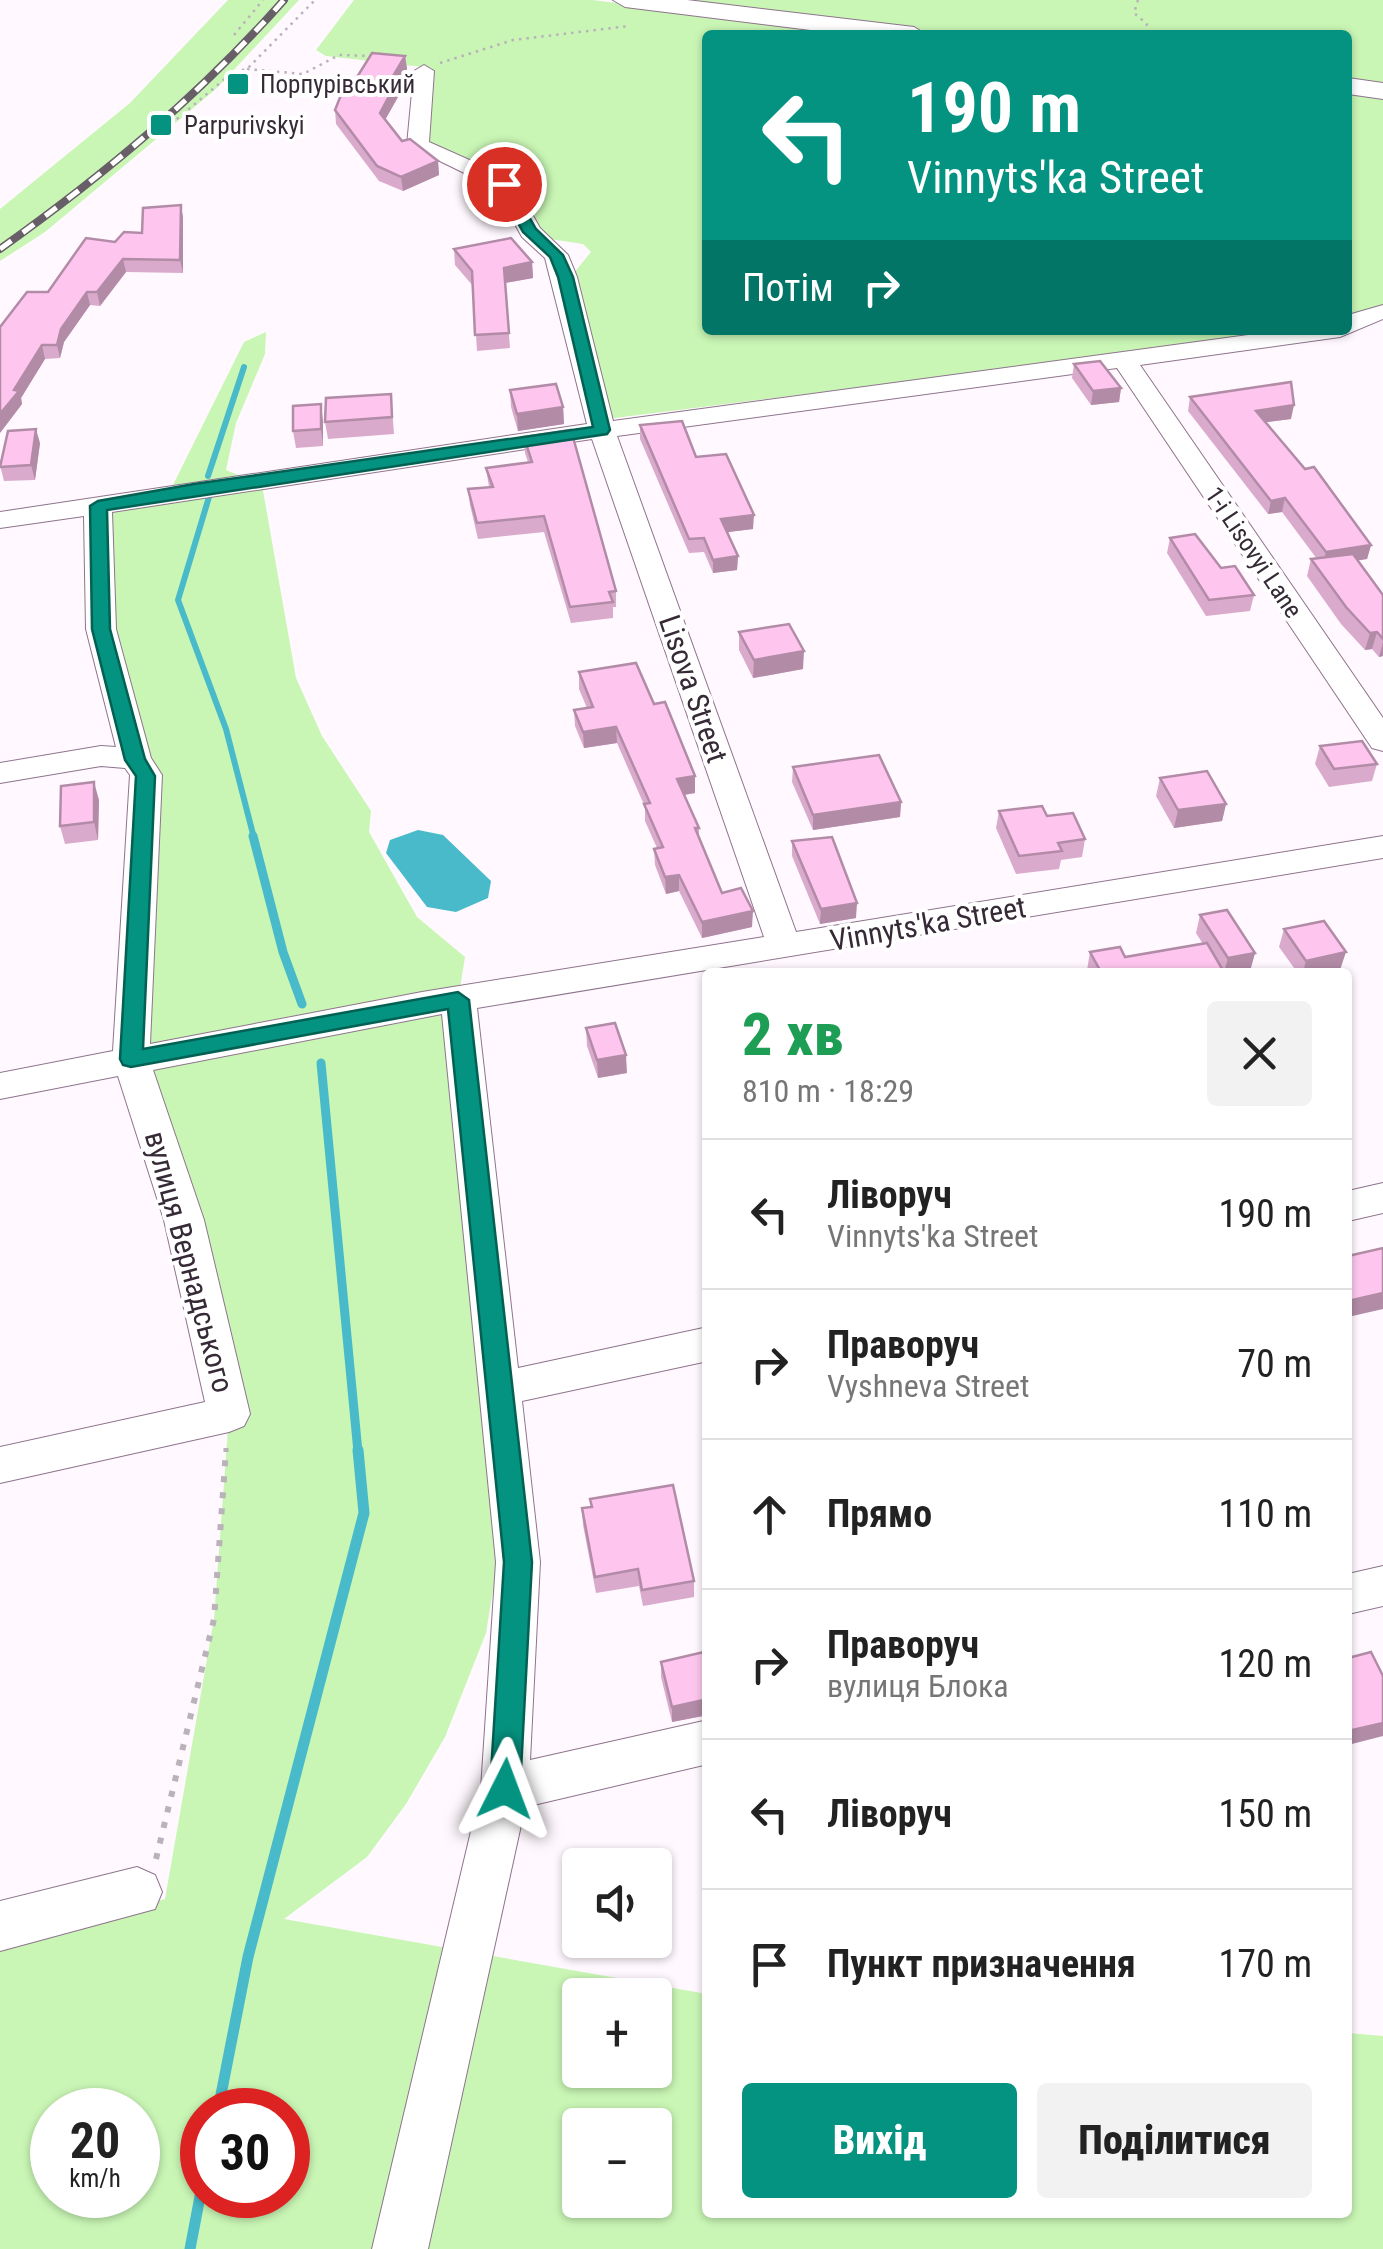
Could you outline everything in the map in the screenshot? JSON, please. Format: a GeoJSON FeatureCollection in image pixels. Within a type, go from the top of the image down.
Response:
{"type":"FeatureCollection","features":[{"type":"Feature","properties":{"kind":"main road"},"geometry":{"type":"LineString","coordinates":[[628,13],[849,30]]}},
{"type":"Feature","properties":{"kind":"main road"},"geometry":{"type":"LineString","coordinates":[[1352,86],[1383,90]]}},
{"type":"Feature","properties":{"kind":"street","name":"Lisova Street"},"geometry":{"type":"LineString","coordinates":[[428,64],[418,145],[504,184],[530,232],[556,255],[565,277],[602,430],[785,948]]}},
{"type":"Feature","properties":{"kind":"street"},"geometry":{"type":"LineString","coordinates":[[1352,322],[1364,314],[1383,312]]}},
{"type":"Feature","properties":{"kind":"street"},"geometry":{"type":"LineString","coordinates":[[0,520],[602,430],[1307,335]]}},
{"type":"Feature","properties":{"kind":"street","name":"1-i Lisovyi Lane"},"geometry":{"type":"LineString","coordinates":[[1126,362],[1383,742]]}},
{"type":"Feature","properties":{"kind":"street"},"geometry":{"type":"LineString","coordinates":[[98,506],[101,629],[135,760],[146,776],[131,1059]]}},
{"type":"Feature","properties":{"kind":"street"},"geometry":{"type":"LineString","coordinates":[[0,773],[100,756],[135,760]]}},
{"type":"Feature","properties":{"kind":"street","name":"Vinnyts'ka Street"},"geometry":{"type":"LineString","coordinates":[[0,1086],[458,1000],[1383,847]]}},
{"type":"Feature","properties":{"kind":"street"},"geometry":{"type":"LineString","coordinates":[[400,2249],[505,1789],[518,1562],[458,1000]]}},
{"type":"Feature","properties":{"kind":"street","name":"вулиця Вернадського"},"geometry":{"type":"LineString","coordinates":[[0,1465],[229,1414],[184,1220],[131,1059]]}},
{"type":"Feature","properties":{"kind":"street"},"geometry":{"type":"LineString","coordinates":[[1352,1205],[1383,1198]]}},
{"type":"Feature","properties":{"kind":"street"},"geometry":{"type":"LineString","coordinates":[[500,1389],[702,1345]]}},
{"type":"Feature","properties":{"kind":"street"},"geometry":{"type":"LineString","coordinates":[[1352,1593],[1383,1586]]}},
{"type":"Feature","properties":{"kind":"street"},"geometry":{"type":"LineString","coordinates":[[505,1789],[702,1743]]}},
{"type":"Feature","properties":{"kind":"street"},"geometry":{"type":"LineString","coordinates":[[0,1926],[137,1892]]}},
{"type":"Feature","properties":{"kind":"path"},"geometry":{"type":"LineString","coordinates":[[234,35],[263,0]]}},
{"type":"Feature","properties":{"kind":"path"},"geometry":{"type":"LineString","coordinates":[[247,68],[315,0]]}},
{"type":"Feature","properties":{"kind":"path"},"geometry":{"type":"LineString","coordinates":[[1138,0],[1134,13],[1148,24],[1145,30]]}},
{"type":"Feature","properties":{"kind":"path"},"geometry":{"type":"LineString","coordinates":[[428,64],[628,13]]}},
{"type":"Feature","properties":{"kind":"path"},"geometry":{"type":"LineString","coordinates":[[171,124],[232,72],[247,68],[303,74],[339,55],[376,56]]}},
{"type":"Feature","properties":{"kind":"path"},"geometry":{"type":"LineString","coordinates":[[428,64],[450,58]]}},
{"type":"Feature","properties":{"kind":"path"},"geometry":{"type":"LineString","coordinates":[[137,1892],[156,1860],[214,1618],[229,1414]]}},
{"type":"Feature","properties":{"kind":"green space"},"geometry":{"type":"Polygon","coordinates":[[[228,0],[299,0],[216,89],[45,232],[0,261],[0,209],[130,103],[228,0]]]}},
{"type":"Feature","properties":{"kind":"green space"},"geometry":{"type":"Polygon","coordinates":[[[354,0],[592,0],[838,30],[702,30],[702,335],[1273,335],[607,419],[569,279],[591,252],[583,244],[543,238],[512,182],[425,144],[432,68],[326,56],[316,50],[354,0]]]}},
{"type":"Feature","properties":{"kind":"green space"},"geometry":{"type":"Polygon","coordinates":[[[665,0],[1383,0],[1383,88],[1352,84],[1352,30],[905,30],[665,0]]]}},
{"type":"Feature","properties":{"kind":"green space"},"geometry":{"type":"Polygon","coordinates":[[[1352,92],[1383,96],[1383,307],[1352,316],[1352,92]]]}},
{"type":"Feature","properties":{"kind":"green space"},"geometry":{"type":"Polygon","coordinates":[[[266,332],[265,354],[236,423],[226,470],[262,485],[296,678],[322,736],[371,811],[369,832],[417,917],[465,957],[458,1000],[499,1381],[495,1578],[486,1633],[445,1737],[406,1804],[367,1857],[284,1919],[617,1978],[562,1978],[562,2088],[672,2088],[672,1988],[702,1993],[702,2218],[1352,2218],[1352,2033],[1383,2036],[1383,2249],[0,2249],[0,1942],[165,1899],[214,1619],[229,1415],[131,1059],[146,776],[101,629],[98,506],[169,493],[244,342],[266,332]]]}},
{"type":"Feature","properties":{"kind":"water"},"geometry":{"type":"Polygon","coordinates":[[[418,830],[443,835],[491,881],[488,898],[456,912],[427,907],[386,853],[390,840],[418,830]]]}},
{"type":"Feature","properties":{"kind":"building"},"geometry":{"type":"Polygon","coordinates":[[[372,53],[405,56],[389,83],[396,83],[380,113],[402,141],[410,139],[438,161],[401,177],[377,166],[335,110],[343,90],[349,90],[372,53]]]}},
{"type":"Feature","properties":{"kind":"building"},"geometry":{"type":"Polygon","coordinates":[[[181,205],[180,260],[123,259],[97,292],[87,292],[61,329],[57,345],[42,345],[14,390],[19,391],[0,414],[0,327],[27,292],[48,292],[86,238],[115,242],[124,232],[142,233],[143,208],[181,205]]]}},
{"type":"Feature","properties":{"kind":"building"},"geometry":{"type":"Polygon","coordinates":[[[511,238],[532,262],[504,268],[509,333],[475,335],[472,271],[454,249],[511,238]]]}},
{"type":"Feature","properties":{"kind":"building"},"geometry":{"type":"Polygon","coordinates":[[[1100,361],[1121,388],[1093,391],[1074,364],[1100,361]]]}},
{"type":"Feature","properties":{"kind":"building"},"geometry":{"type":"Polygon","coordinates":[[[1291,382],[1294,405],[1256,411],[1305,469],[1314,467],[1371,545],[1326,552],[1285,498],[1271,501],[1190,397],[1291,382]]]}},
{"type":"Feature","properties":{"kind":"building"},"geometry":{"type":"Polygon","coordinates":[[[556,384],[563,407],[517,414],[510,390],[556,384]]]}},
{"type":"Feature","properties":{"kind":"building"},"geometry":{"type":"Polygon","coordinates":[[[391,394],[392,417],[325,422],[326,398],[391,394]]]}},
{"type":"Feature","properties":{"kind":"building"},"geometry":{"type":"Polygon","coordinates":[[[321,404],[321,429],[293,431],[293,406],[321,404]]]}},
{"type":"Feature","properties":{"kind":"building"},"geometry":{"type":"Polygon","coordinates":[[[682,421],[696,457],[726,454],[754,515],[721,519],[738,556],[713,560],[704,538],[689,539],[640,425],[682,421]]]}},
{"type":"Feature","properties":{"kind":"building"},"geometry":{"type":"Polygon","coordinates":[[[36,429],[31,465],[0,467],[8,431],[36,429]]]}},
{"type":"Feature","properties":{"kind":"building"},"geometry":{"type":"Polygon","coordinates":[[[571,430],[616,591],[609,592],[613,602],[570,607],[544,516],[477,523],[468,489],[493,487],[486,468],[532,462],[524,437],[571,430]]]}},
{"type":"Feature","properties":{"kind":"building"},"geometry":{"type":"Polygon","coordinates":[[[1195,534],[1221,568],[1235,566],[1254,595],[1209,600],[1170,538],[1195,534]]]}},
{"type":"Feature","properties":{"kind":"building"},"geometry":{"type":"Polygon","coordinates":[[[1353,554],[1383,595],[1383,639],[1377,632],[1370,633],[1346,607],[1311,559],[1353,554]]]}},
{"type":"Feature","properties":{"kind":"building"},"geometry":{"type":"Polygon","coordinates":[[[789,624],[804,651],[754,660],[739,632],[789,624]]]}},
{"type":"Feature","properties":{"kind":"building"},"geometry":{"type":"Polygon","coordinates":[[[636,663],[654,704],[665,702],[695,776],[677,779],[722,893],[741,888],[753,911],[702,922],[679,875],[665,877],[654,849],[663,847],[644,804],[650,803],[616,727],[583,732],[574,710],[593,707],[579,672],[636,663]]]}},
{"type":"Feature","properties":{"kind":"building"},"geometry":{"type":"Polygon","coordinates":[[[1362,741],[1377,764],[1334,769],[1320,746],[1362,741]]]}},
{"type":"Feature","properties":{"kind":"building"},"geometry":{"type":"Polygon","coordinates":[[[879,755],[901,802],[813,815],[793,767],[879,755]]]}},
{"type":"Feature","properties":{"kind":"building"},"geometry":{"type":"Polygon","coordinates":[[[1207,771],[1226,804],[1178,810],[1160,778],[1207,771]]]}},
{"type":"Feature","properties":{"kind":"building"},"geometry":{"type":"Polygon","coordinates":[[[94,782],[94,822],[60,826],[61,786],[94,782]]]}},
{"type":"Feature","properties":{"kind":"building"},"geometry":{"type":"Polygon","coordinates":[[[1042,806],[1047,816],[1073,813],[1085,839],[1058,843],[1062,851],[1019,856],[999,811],[1042,806]]]}},
{"type":"Feature","properties":{"kind":"building"},"geometry":{"type":"Polygon","coordinates":[[[832,837],[857,903],[821,909],[792,841],[832,837]]]}},
{"type":"Feature","properties":{"kind":"building"},"geometry":{"type":"Polygon","coordinates":[[[1227,910],[1255,953],[1228,958],[1200,915],[1227,910]]]}},
{"type":"Feature","properties":{"kind":"building"},"geometry":{"type":"Polygon","coordinates":[[[1324,921],[1346,952],[1306,961],[1284,929],[1324,921]]]}},
{"type":"Feature","properties":{"kind":"building"},"geometry":{"type":"Polygon","coordinates":[[[1207,943],[1222,968],[1099,968],[1090,952],[1120,947],[1125,957],[1207,943]]]}},
{"type":"Feature","properties":{"kind":"building"},"geometry":{"type":"Polygon","coordinates":[[[615,1023],[626,1055],[597,1060],[586,1028],[615,1023]]]}},
{"type":"Feature","properties":{"kind":"building"},"geometry":{"type":"Polygon","coordinates":[[[1383,1248],[1383,1293],[1352,1300],[1352,1255],[1383,1248]]]}},
{"type":"Feature","properties":{"kind":"building"},"geometry":{"type":"Polygon","coordinates":[[[673,1485],[694,1581],[642,1590],[638,1569],[595,1577],[582,1508],[592,1507],[590,1499],[673,1485]]]}},
{"type":"Feature","properties":{"kind":"building"},"geometry":{"type":"Polygon","coordinates":[[[702,1652],[702,1700],[672,1707],[661,1662],[702,1652]]]}},
{"type":"Feature","properties":{"kind":"building"},"geometry":{"type":"Polygon","coordinates":[[[1371,1652],[1383,1676],[1383,1723],[1352,1730],[1352,1657],[1371,1652]]]}},
{"type":"Feature","properties":{"kind":"waterway"},"geometry":{"type":"LineString","coordinates":[[208,476],[244,367]]}},
{"type":"Feature","properties":{"kind":"waterway"},"geometry":{"type":"LineString","coordinates":[[209,497],[178,600],[226,729],[254,838]]}},
{"type":"Feature","properties":{"kind":"waterway"},"geometry":{"type":"LineString","coordinates":[[253,836],[283,952],[302,1004]]}},
{"type":"Feature","properties":{"kind":"waterway"},"geometry":{"type":"LineString","coordinates":[[321,1063],[358,1452]]}},
{"type":"Feature","properties":{"kind":"waterway"},"geometry":{"type":"LineString","coordinates":[[222,2088],[248,1957],[364,1513],[358,1450]]}},
{"type":"Feature","properties":{"kind":"waterway"},"geometry":{"type":"LineString","coordinates":[[190,2249],[196,2218]]}},
{"type":"Feature","properties":{"kind":"railway"},"geometry":{"type":"LineString","coordinates":[[0,249],[149,133],[284,0]]}},
{"type":"Feature","properties":{"kind":"place","name":"Порпурівський"},"geometry":{"type":"Point","coordinates":[238,84]}},
{"type":"Feature","properties":{"kind":"place","name":"Parpurivskyi"},"geometry":{"type":"Point","coordinates":[161,125]}},
{"type":"Feature","properties":{"kind":"route"},"geometry":{"type":"LineString","coordinates":[[504,184],[530,232],[556,255],[565,277],[602,430],[98,506],[101,629],[135,760],[146,776],[131,1059],[458,1000],[518,1562],[505,1789]]}}]}
